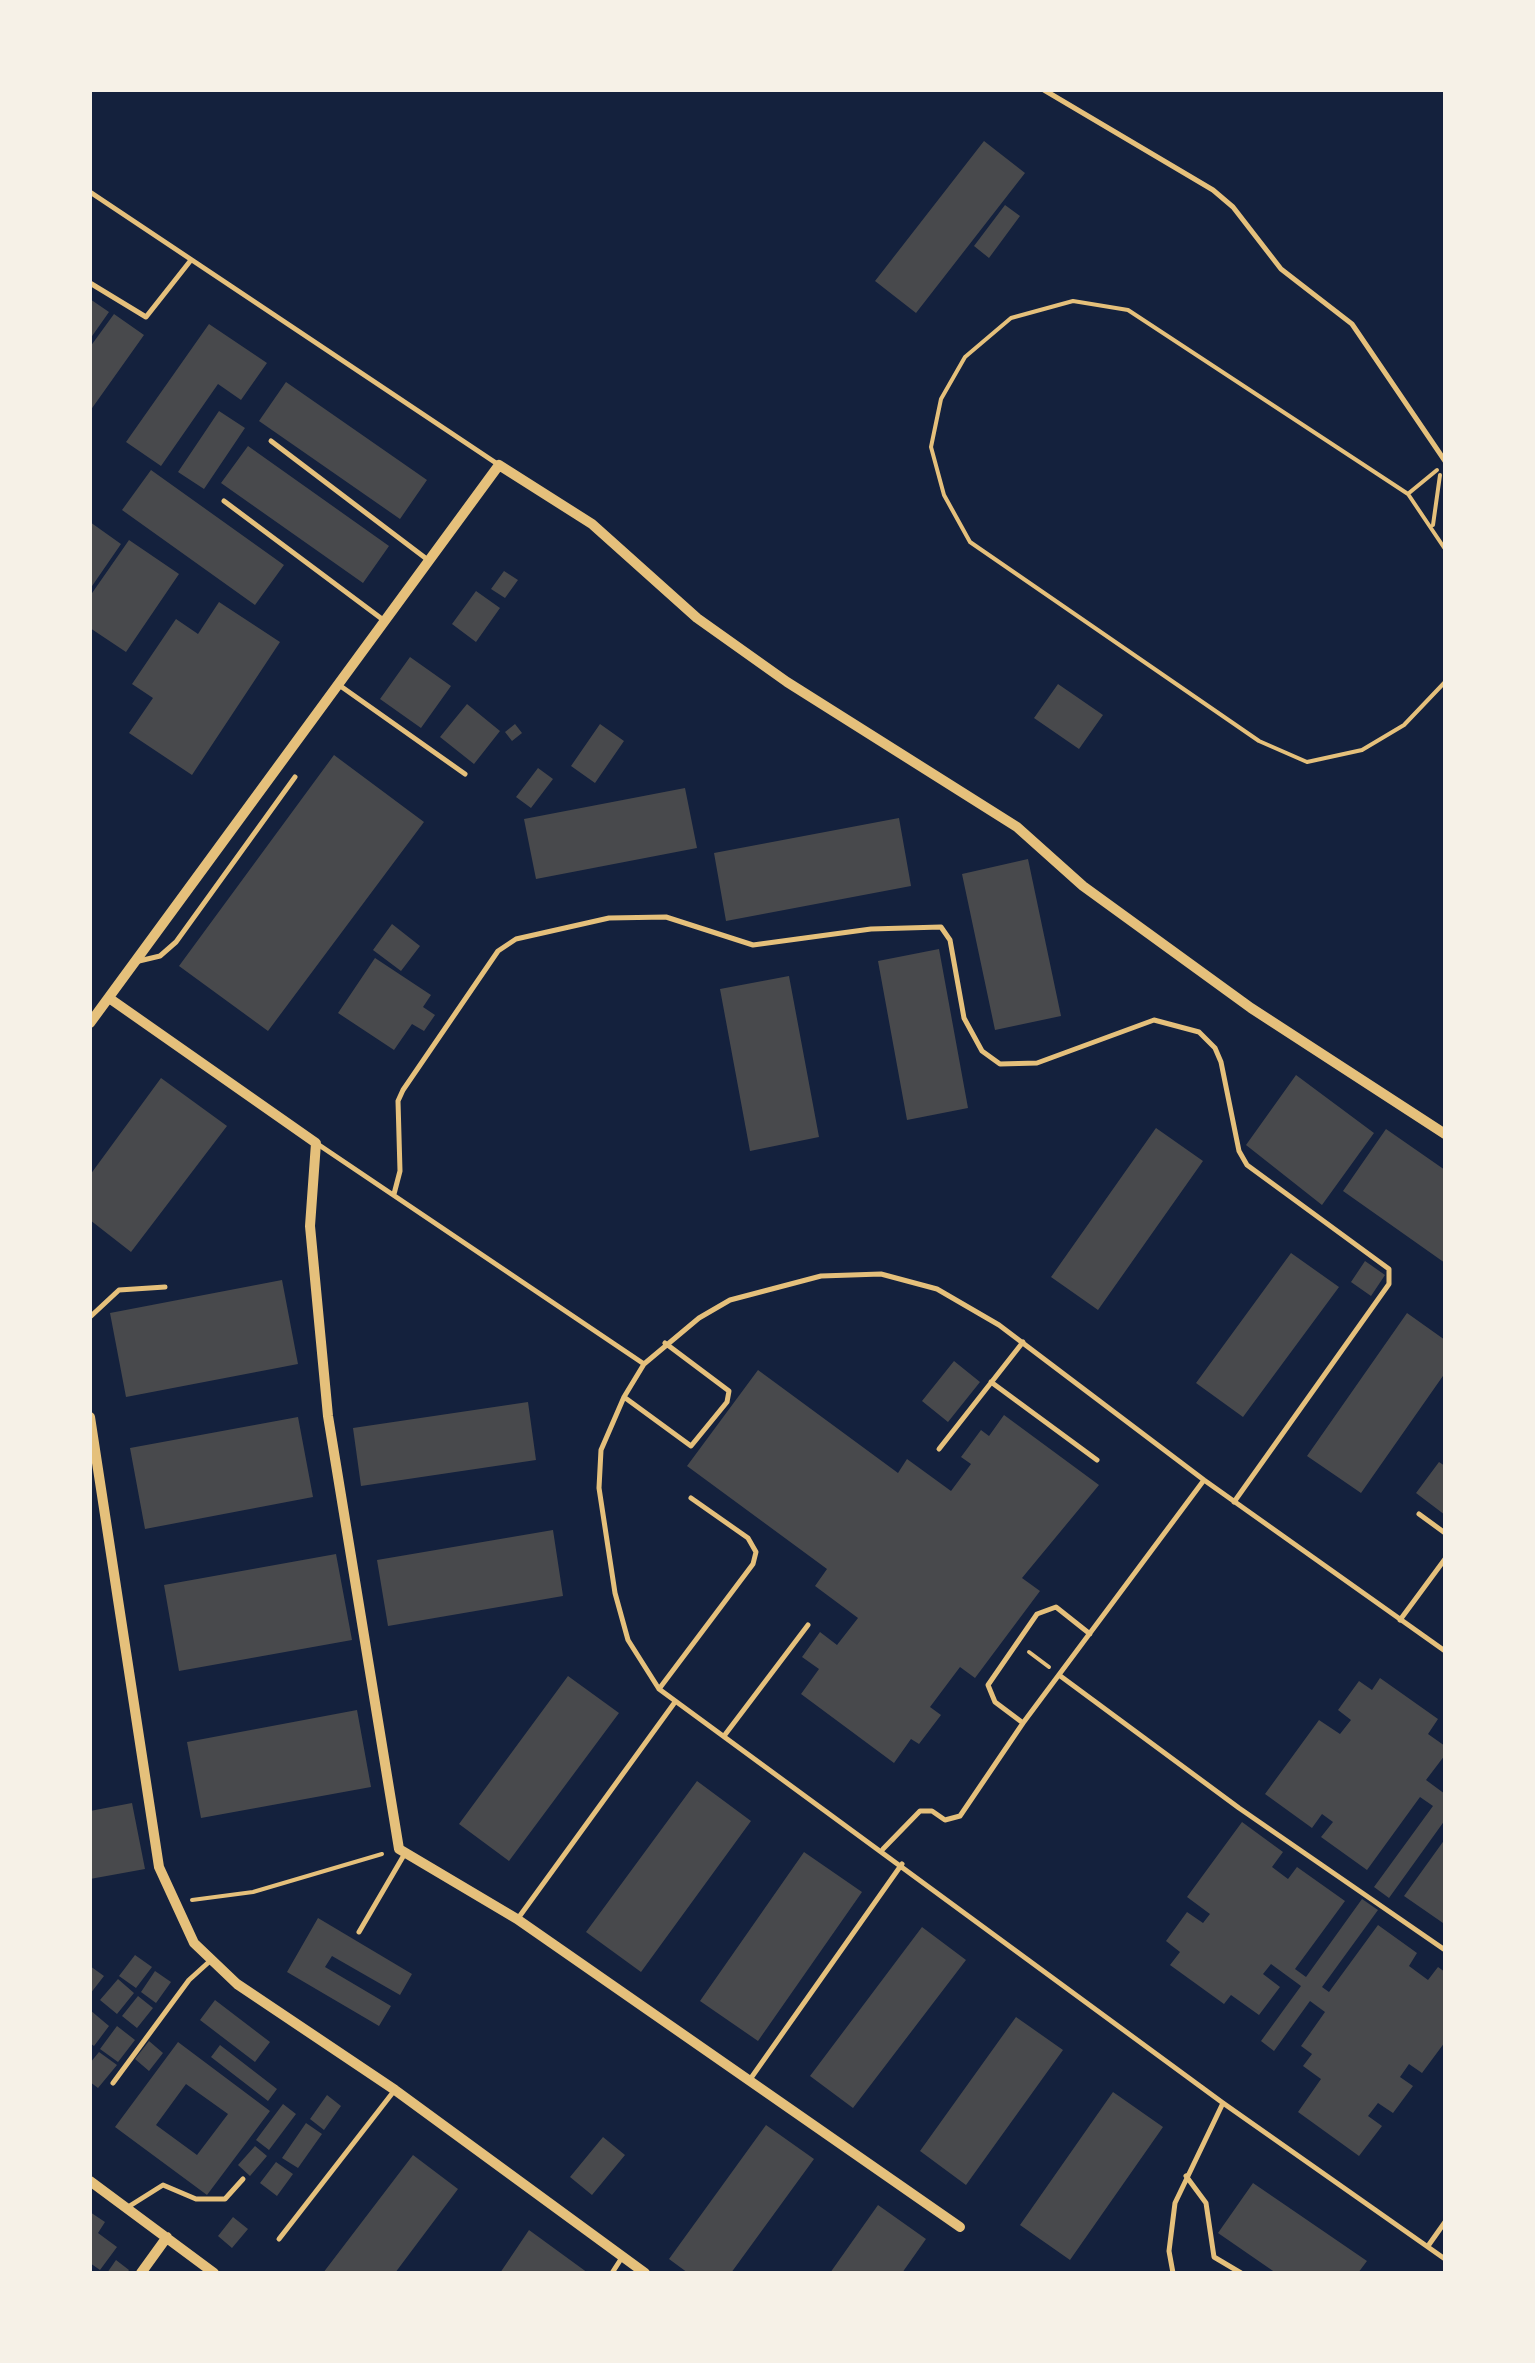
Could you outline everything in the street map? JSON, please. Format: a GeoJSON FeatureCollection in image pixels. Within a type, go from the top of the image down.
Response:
{"type":"FeatureCollection","features":[{"type":"Feature","properties":{"kind":"street"},"geometry":{"type":"LineString","coordinates":[[90,1024],[382,618],[499,465],[592,524],[697,618],[786,682],[1017,827],[1083,886],[1251,1008],[1445,1134]]}},
{"type":"Feature","properties":{"kind":"street"},"geometry":{"type":"LineString","coordinates":[[109,998],[316,1143],[310,1226],[328,1416],[402,1851],[517,1919],[752,2078],[960,2227]]}},
{"type":"Feature","properties":{"kind":"street"},"geometry":{"type":"LineString","coordinates":[[90,1417],[159,1867],[194,1942],[210,1962],[395,2090],[646,2273]]}},
{"type":"Feature","properties":{"kind":"street"},"geometry":{"type":"LineString","coordinates":[[90,2180],[214,2273]]}},
{"type":"Feature","properties":{"kind":"street"},"geometry":{"type":"LineString","coordinates":[[141,2273],[167,2237]]}},
{"type":"Feature","properties":{"kind":"lane"},"geometry":{"type":"LineString","coordinates":[[1044,90],[1213,190],[1233,207],[1281,269],[1352,324],[1444,465]]}},
{"type":"Feature","properties":{"kind":"lane"},"geometry":{"type":"LineString","coordinates":[[90,192],[373,377],[499,465]]}},
{"type":"Feature","properties":{"kind":"lane"},"geometry":{"type":"LineString","coordinates":[[90,283],[146,317],[191,260]]}},
{"type":"Feature","properties":{"kind":"lane"},"geometry":{"type":"LineString","coordinates":[[271,441],[428,560]]}},
{"type":"Feature","properties":{"kind":"lane"},"geometry":{"type":"LineString","coordinates":[[224,501],[382,618]]}},
{"type":"Feature","properties":{"kind":"lane"},"geometry":{"type":"LineString","coordinates":[[337,683],[465,774]]}},
{"type":"Feature","properties":{"kind":"lane"},"geometry":{"type":"LineString","coordinates":[[138,961],[160,956],[176,942],[294,777]]}},
{"type":"Feature","properties":{"kind":"lane"},"geometry":{"type":"LineString","coordinates":[[394,1194],[400,1170],[398,1101],[403,1090],[498,951],[516,939],[608,918],[666,917],[753,944],[871,929],[941,927],[950,940],[964,1018],[982,1051],[1000,1064],[1037,1063],[1154,1020],[1199,1032],[1222,1062],[1239,1151],[1247,1165],[1388,1269],[1389,1284],[1234,1502]]}},
{"type":"Feature","properties":{"kind":"lane"},"geometry":{"type":"LineString","coordinates":[[316,1143],[644,1364]]}},
{"type":"Feature","properties":{"kind":"lane"},"geometry":{"type":"LineString","coordinates":[[1445,1651],[1234,1502],[1023,1342],[937,1289],[881,1274],[820,1276],[730,1300],[664,1343],[644,1364],[624,1396],[601,1450],[599,1488],[615,1593],[628,1640],[658,1689],[883,1849],[1223,2103],[1445,2259]]}},
{"type":"Feature","properties":{"kind":"lane"},"geometry":{"type":"LineString","coordinates":[[90,1318],[119,1290],[165,1287]]}},
{"type":"Feature","properties":{"kind":"lane"},"geometry":{"type":"LineString","coordinates":[[939,1449],[1023,1342]]}},
{"type":"Feature","properties":{"kind":"lane"},"geometry":{"type":"LineString","coordinates":[[624,1396],[691,1446],[727,1402],[729,1392],[664,1343]]}},
{"type":"Feature","properties":{"kind":"lane"},"geometry":{"type":"LineString","coordinates":[[990,1382],[1096,1460]]}},
{"type":"Feature","properties":{"kind":"lane"},"geometry":{"type":"LineString","coordinates":[[883,1849],[920,1811],[932,1811],[944,1820],[960,1816],[1023,1723],[1204,1480]]}},
{"type":"Feature","properties":{"kind":"lane"},"geometry":{"type":"LineString","coordinates":[[658,1689],[753,1564],[756,1552],[748,1538],[691,1498]]}},
{"type":"Feature","properties":{"kind":"lane"},"geometry":{"type":"LineString","coordinates":[[1418,1514],[1445,1533]]}},
{"type":"Feature","properties":{"kind":"lane"},"geometry":{"type":"LineString","coordinates":[[1400,1620],[1445,1559]]}},
{"type":"Feature","properties":{"kind":"lane"},"geometry":{"type":"LineString","coordinates":[[1023,1723],[995,1702],[988,1685],[1017,1643],[1045,1608],[1056,1607],[1090,1634]]}},
{"type":"Feature","properties":{"kind":"lane"},"geometry":{"type":"LineString","coordinates":[[724,1736],[808,1625]]}},
{"type":"Feature","properties":{"kind":"lane"},"geometry":{"type":"LineString","coordinates":[[1059,1675],[1239,1808],[1445,1950]]}},
{"type":"Feature","properties":{"kind":"lane"},"geometry":{"type":"LineString","coordinates":[[517,1919],[675,1702]]}},
{"type":"Feature","properties":{"kind":"lane"},"geometry":{"type":"LineString","coordinates":[[358,1932],[402,1851]]}},
{"type":"Feature","properties":{"kind":"lane"},"geometry":{"type":"LineString","coordinates":[[752,2078],[902,1864]]}},
{"type":"Feature","properties":{"kind":"lane"},"geometry":{"type":"LineString","coordinates":[[113,2084],[189,1980],[210,1962]]}},
{"type":"Feature","properties":{"kind":"lane"},"geometry":{"type":"LineString","coordinates":[[280,2240],[395,2090]]}},
{"type":"Feature","properties":{"kind":"lane"},"geometry":{"type":"LineString","coordinates":[[1172,2273],[1169,2251],[1174,2203],[1223,2103]]}},
{"type":"Feature","properties":{"kind":"lane"},"geometry":{"type":"LineString","coordinates":[[1186,2176],[1206,2203],[1214,2256],[1241,2273]]}},
{"type":"Feature","properties":{"kind":"lane"},"geometry":{"type":"LineString","coordinates":[[128,2208],[163,2185],[196,2199],[225,2199],[243,2179]]}},
{"type":"Feature","properties":{"kind":"lane"},"geometry":{"type":"LineString","coordinates":[[1428,2246],[1445,2222]]}},
{"type":"Feature","properties":{"kind":"lane"},"geometry":{"type":"LineString","coordinates":[[612,2273],[623,2257]]}},
{"type":"Feature","properties":{"kind":"path"},"geometry":{"type":"LineString","coordinates":[[1445,549],[1433,525],[1408,494],[1128,310],[1073,302],[1012,318],[965,357],[941,400],[931,448],[944,496],[970,542],[1259,741],[1307,762],[1362,750],[1404,726],[1445,682]]}},
{"type":"Feature","properties":{"kind":"path"},"geometry":{"type":"LineString","coordinates":[[1408,494],[1444,465]]}},
{"type":"Feature","properties":{"kind":"path"},"geometry":{"type":"LineString","coordinates":[[1433,525],[1444,465]]}},
{"type":"Feature","properties":{"kind":"path"},"geometry":{"type":"LineString","coordinates":[[1017,1643],[1059,1675]]}},
{"type":"Feature","properties":{"kind":"path"},"geometry":{"type":"LineString","coordinates":[[172,1901],[254,1892],[402,1851]]}},
{"type":"Feature","properties":{"kind":"building"},"geometry":{"type":"Polygon","coordinates":[[[984,141],[1025,173],[916,313],[875,281],[984,141]]]}},
{"type":"Feature","properties":{"kind":"building"},"geometry":{"type":"Polygon","coordinates":[[[1005,205],[1020,216],[989,258],[974,246],[1005,205]]]}},
{"type":"Feature","properties":{"kind":"building"},"geometry":{"type":"Polygon","coordinates":[[[90,299],[109,312],[90,339],[90,299]]]}},
{"type":"Feature","properties":{"kind":"building"},"geometry":{"type":"Polygon","coordinates":[[[114,314],[144,335],[90,411],[90,347],[114,314]]]}},
{"type":"Feature","properties":{"kind":"building"},"geometry":{"type":"Polygon","coordinates":[[[209,324],[267,363],[241,400],[218,384],[161,466],[126,442],[209,324]]]}},
{"type":"Feature","properties":{"kind":"building"},"geometry":{"type":"Polygon","coordinates":[[[286,382],[427,480],[400,519],[259,421],[286,382]]]}},
{"type":"Feature","properties":{"kind":"building"},"geometry":{"type":"Polygon","coordinates":[[[219,411],[245,428],[204,489],[178,472],[219,411]]]}},
{"type":"Feature","properties":{"kind":"building"},"geometry":{"type":"Polygon","coordinates":[[[248,446],[389,546],[363,583],[221,483],[248,446]]]}},
{"type":"Feature","properties":{"kind":"building"},"geometry":{"type":"Polygon","coordinates":[[[151,470],[284,565],[255,605],[122,510],[151,470]]]}},
{"type":"Feature","properties":{"kind":"building"},"geometry":{"type":"Polygon","coordinates":[[[90,522],[121,544],[90,589],[90,522]]]}},
{"type":"Feature","properties":{"kind":"building"},"geometry":{"type":"Polygon","coordinates":[[[129,540],[179,574],[126,652],[90,628],[90,596],[129,540]]]}},
{"type":"Feature","properties":{"kind":"building"},"geometry":{"type":"Polygon","coordinates":[[[504,571],[518,580],[505,598],[491,589],[504,571]]]}},
{"type":"Feature","properties":{"kind":"building"},"geometry":{"type":"Polygon","coordinates":[[[476,591],[500,608],[476,642],[452,624],[476,591]]]}},
{"type":"Feature","properties":{"kind":"building"},"geometry":{"type":"Polygon","coordinates":[[[219,602],[280,642],[192,775],[129,733],[153,698],[132,684],[176,619],[198,634],[219,602]]]}},
{"type":"Feature","properties":{"kind":"building"},"geometry":{"type":"Polygon","coordinates":[[[410,657],[451,686],[421,728],[380,699],[410,657]]]}},
{"type":"Feature","properties":{"kind":"building"},"geometry":{"type":"Polygon","coordinates":[[[1058,684],[1103,715],[1079,749],[1034,718],[1058,684]]]}},
{"type":"Feature","properties":{"kind":"building"},"geometry":{"type":"Polygon","coordinates":[[[467,704],[500,731],[474,764],[440,737],[467,704]]]}},
{"type":"Feature","properties":{"kind":"building"},"geometry":{"type":"Polygon","coordinates":[[[515,724],[522,733],[512,741],[505,732],[515,724]]]}},
{"type":"Feature","properties":{"kind":"building"},"geometry":{"type":"Polygon","coordinates":[[[600,724],[624,741],[595,783],[571,766],[600,724]]]}},
{"type":"Feature","properties":{"kind":"building"},"geometry":{"type":"Polygon","coordinates":[[[334,755],[424,822],[268,1031],[179,966],[334,755]]]}},
{"type":"Feature","properties":{"kind":"building"},"geometry":{"type":"Polygon","coordinates":[[[538,768],[553,779],[531,808],[516,797],[538,768]]]}},
{"type":"Feature","properties":{"kind":"building"},"geometry":{"type":"Polygon","coordinates":[[[685,788],[697,848],[536,879],[524,819],[685,788]]]}},
{"type":"Feature","properties":{"kind":"building"},"geometry":{"type":"Polygon","coordinates":[[[899,818],[911,886],[726,921],[714,853],[899,818]]]}},
{"type":"Feature","properties":{"kind":"building"},"geometry":{"type":"Polygon","coordinates":[[[1028,859],[1061,1016],[995,1030],[962,874],[1028,859]]]}},
{"type":"Feature","properties":{"kind":"building"},"geometry":{"type":"Polygon","coordinates":[[[392,924],[420,946],[401,971],[373,950],[392,924]]]}},
{"type":"Feature","properties":{"kind":"building"},"geometry":{"type":"Polygon","coordinates":[[[939,949],[968,1108],[907,1120],[878,961],[939,949]]]}},
{"type":"Feature","properties":{"kind":"building"},"geometry":{"type":"Polygon","coordinates":[[[375,958],[431,995],[423,1007],[435,1015],[424,1031],[412,1024],[394,1050],[338,1013],[375,958]]]}},
{"type":"Feature","properties":{"kind":"building"},"geometry":{"type":"Polygon","coordinates":[[[789,976],[819,1137],[750,1151],[720,989],[789,976]]]}},
{"type":"Feature","properties":{"kind":"building"},"geometry":{"type":"Polygon","coordinates":[[[1296,1075],[1374,1133],[1322,1205],[1246,1145],[1296,1075]]]}},
{"type":"Feature","properties":{"kind":"building"},"geometry":{"type":"Polygon","coordinates":[[[161,1078],[227,1126],[131,1252],[90,1220],[90,1175],[161,1078]]]}},
{"type":"Feature","properties":{"kind":"building"},"geometry":{"type":"Polygon","coordinates":[[[1156,1128],[1203,1161],[1098,1310],[1051,1277],[1156,1128]]]}},
{"type":"Feature","properties":{"kind":"building"},"geometry":{"type":"Polygon","coordinates":[[[1386,1129],[1445,1170],[1445,1263],[1343,1191],[1386,1129]]]}},
{"type":"Feature","properties":{"kind":"building"},"geometry":{"type":"Polygon","coordinates":[[[1291,1253],[1339,1287],[1243,1417],[1196,1383],[1291,1253]]]}},
{"type":"Feature","properties":{"kind":"building"},"geometry":{"type":"Polygon","coordinates":[[[1365,1261],[1385,1275],[1371,1296],[1351,1282],[1365,1261]]]}},
{"type":"Feature","properties":{"kind":"building"},"geometry":{"type":"Polygon","coordinates":[[[282,1280],[298,1364],[126,1397],[110,1313],[282,1280]]]}},
{"type":"Feature","properties":{"kind":"building"},"geometry":{"type":"Polygon","coordinates":[[[1407,1313],[1445,1340],[1445,1373],[1361,1493],[1307,1456],[1407,1313]]]}},
{"type":"Feature","properties":{"kind":"building"},"geometry":{"type":"Polygon","coordinates":[[[954,1361],[980,1382],[948,1422],[922,1401],[954,1361]]]}},
{"type":"Feature","properties":{"kind":"building"},"geometry":{"type":"Polygon","coordinates":[[[758,1370],[898,1473],[907,1459],[951,1491],[971,1464],[961,1457],[981,1430],[989,1436],[1004,1415],[1099,1485],[1022,1578],[1040,1591],[975,1678],[960,1667],[930,1707],[941,1715],[919,1744],[911,1739],[894,1763],[801,1694],[819,1669],[802,1657],[820,1632],[837,1645],[858,1618],[815,1586],[827,1569],[687,1466],[758,1370]]]}},
{"type":"Feature","properties":{"kind":"building"},"geometry":{"type":"Polygon","coordinates":[[[528,1402],[536,1460],[361,1486],[353,1428],[528,1402]]]}},
{"type":"Feature","properties":{"kind":"building"},"geometry":{"type":"Polygon","coordinates":[[[298,1417],[313,1497],[145,1529],[130,1448],[298,1417]]]}},
{"type":"Feature","properties":{"kind":"building"},"geometry":{"type":"Polygon","coordinates":[[[1439,1462],[1445,1466],[1445,1515],[1416,1493],[1439,1462]]]}},
{"type":"Feature","properties":{"kind":"building"},"geometry":{"type":"Polygon","coordinates":[[[553,1530],[563,1596],[388,1626],[377,1560],[553,1530]]]}},
{"type":"Feature","properties":{"kind":"building"},"geometry":{"type":"Polygon","coordinates":[[[336,1554],[352,1640],[179,1671],[164,1585],[336,1554]]]}},
{"type":"Feature","properties":{"kind":"building"},"geometry":{"type":"Polygon","coordinates":[[[568,1676],[619,1713],[509,1861],[459,1824],[568,1676]]]}},
{"type":"Feature","properties":{"kind":"building"},"geometry":{"type":"Polygon","coordinates":[[[1380,1678],[1438,1719],[1428,1734],[1445,1746],[1445,1755],[1426,1780],[1445,1794],[1445,1820],[1389,1898],[1374,1887],[1433,1806],[1420,1797],[1367,1870],[1321,1837],[1333,1822],[1322,1814],[1312,1828],[1265,1794],[1319,1720],[1340,1734],[1351,1720],[1338,1710],[1359,1681],[1372,1690],[1380,1678]]]}},
{"type":"Feature","properties":{"kind":"building"},"geometry":{"type":"Polygon","coordinates":[[[357,1710],[371,1787],[201,1818],[187,1742],[357,1710]]]}},
{"type":"Feature","properties":{"kind":"building"},"geometry":{"type":"Polygon","coordinates":[[[697,1781],[751,1821],[641,1972],[586,1932],[697,1781]]]}},
{"type":"Feature","properties":{"kind":"building"},"geometry":{"type":"Polygon","coordinates":[[[132,1803],[145,1869],[90,1879],[90,1811],[132,1803]]]}},
{"type":"Feature","properties":{"kind":"building"},"geometry":{"type":"Polygon","coordinates":[[[1242,1822],[1283,1852],[1272,1867],[1288,1879],[1297,1867],[1345,1901],[1295,1969],[1306,1977],[1362,1899],[1378,1910],[1322,1987],[1329,1992],[1378,1925],[1417,1953],[1409,1966],[1428,1980],[1438,1967],[1445,1972],[1445,2042],[1422,2073],[1409,2064],[1400,2077],[1413,2086],[1393,2113],[1378,2103],[1368,2116],[1382,2126],[1359,2156],[1298,2112],[1321,2079],[1303,2066],[1312,2054],[1301,2046],[1325,2012],[1310,2001],[1274,2051],[1261,2041],[1301,1986],[1271,1964],[1263,1974],[1280,1987],[1259,2015],[1231,1995],[1224,2004],[1170,1965],[1180,1952],[1166,1941],[1187,1912],[1203,1923],[1210,1914],[1187,1897],[1242,1822]]]}},
{"type":"Feature","properties":{"kind":"building"},"geometry":{"type":"Polygon","coordinates":[[[1445,1839],[1445,1921],[1443,1923],[1404,1896],[1445,1839]]]}},
{"type":"Feature","properties":{"kind":"building"},"geometry":{"type":"Polygon","coordinates":[[[804,1852],[862,1892],[758,2041],[700,2001],[804,1852]]]}},
{"type":"Feature","properties":{"kind":"building"},"geometry":{"type":"Polygon","coordinates":[[[318,1918],[412,1974],[400,1995],[332,1956],[325,1967],[391,2006],[379,2026],[287,1972],[318,1918]]]}},
{"type":"Feature","properties":{"kind":"building"},"geometry":{"type":"Polygon","coordinates":[[[922,1927],[966,1960],[853,2108],[810,2076],[922,1927]]]}},
{"type":"Feature","properties":{"kind":"building"},"geometry":{"type":"Polygon","coordinates":[[[135,1955],[152,1967],[136,1988],[119,1976],[135,1955]]]}},
{"type":"Feature","properties":{"kind":"building"},"geometry":{"type":"Polygon","coordinates":[[[90,1966],[104,1976],[90,1994],[90,1966]]]}},
{"type":"Feature","properties":{"kind":"building"},"geometry":{"type":"Polygon","coordinates":[[[155,1971],[171,1982],[156,2003],[141,1992],[155,1971]]]}},
{"type":"Feature","properties":{"kind":"building"},"geometry":{"type":"Polygon","coordinates":[[[118,1979],[134,1993],[117,2014],[100,2000],[118,1979]]]}},
{"type":"Feature","properties":{"kind":"building"},"geometry":{"type":"Polygon","coordinates":[[[138,1996],[153,2008],[137,2028],[122,2016],[138,1996]]]}},
{"type":"Feature","properties":{"kind":"building"},"geometry":{"type":"Polygon","coordinates":[[[215,2000],[270,2042],[255,2062],[200,2020],[215,2000]]]}},
{"type":"Feature","properties":{"kind":"building"},"geometry":{"type":"Polygon","coordinates":[[[90,2010],[109,2026],[94,2046],[90,2043],[90,2010]]]}},
{"type":"Feature","properties":{"kind":"building"},"geometry":{"type":"Polygon","coordinates":[[[1016,2017],[1063,2050],[966,2185],[920,2151],[1016,2017]]]}},
{"type":"Feature","properties":{"kind":"building"},"geometry":{"type":"Polygon","coordinates":[[[117,2026],[135,2040],[118,2062],[100,2049],[117,2026]]]}},
{"type":"Feature","properties":{"kind":"building"},"geometry":{"type":"Polygon","coordinates":[[[149,2041],[163,2053],[149,2071],[135,2059],[149,2041]]]}},
{"type":"Feature","properties":{"kind":"building"},"geometry":{"type":"Polygon","coordinates":[[[178,2042],[270,2111],[207,2195],[115,2127],[178,2042]],[[186,2084],[156,2125],[197,2155],[228,2114],[186,2084]]]}},
{"type":"Feature","properties":{"kind":"building"},"geometry":{"type":"Polygon","coordinates":[[[220,2045],[277,2089],[268,2101],[211,2057],[220,2045]]]}},
{"type":"Feature","properties":{"kind":"building"},"geometry":{"type":"Polygon","coordinates":[[[99,2052],[117,2065],[98,2088],[90,2082],[90,2063],[99,2052]]]}},
{"type":"Feature","properties":{"kind":"building"},"geometry":{"type":"Polygon","coordinates":[[[1113,2092],[1163,2127],[1070,2260],[1020,2225],[1113,2092]]]}},
{"type":"Feature","properties":{"kind":"building"},"geometry":{"type":"Polygon","coordinates":[[[327,2095],[341,2106],[324,2130],[310,2119],[327,2095]]]}},
{"type":"Feature","properties":{"kind":"building"},"geometry":{"type":"Polygon","coordinates":[[[283,2104],[296,2114],[269,2150],[256,2140],[283,2104]]]}},
{"type":"Feature","properties":{"kind":"building"},"geometry":{"type":"Polygon","coordinates":[[[306,2123],[322,2134],[298,2168],[282,2158],[306,2123]]]}},
{"type":"Feature","properties":{"kind":"building"},"geometry":{"type":"Polygon","coordinates":[[[766,2125],[814,2159],[731,2273],[688,2273],[669,2259],[766,2125]]]}},
{"type":"Feature","properties":{"kind":"building"},"geometry":{"type":"Polygon","coordinates":[[[603,2137],[625,2155],[592,2195],[570,2177],[603,2137]]]}},
{"type":"Feature","properties":{"kind":"building"},"geometry":{"type":"Polygon","coordinates":[[[255,2146],[267,2156],[250,2176],[238,2165],[255,2146]]]}},
{"type":"Feature","properties":{"kind":"building"},"geometry":{"type":"Polygon","coordinates":[[[413,2155],[458,2189],[395,2273],[323,2273],[413,2155]]]}},
{"type":"Feature","properties":{"kind":"building"},"geometry":{"type":"Polygon","coordinates":[[[276,2162],[293,2174],[277,2196],[260,2183],[276,2162]]]}},
{"type":"Feature","properties":{"kind":"building"},"geometry":{"type":"Polygon","coordinates":[[[1253,2183],[1367,2261],[1358,2273],[1276,2273],[1218,2233],[1253,2183]]]}},
{"type":"Feature","properties":{"kind":"building"},"geometry":{"type":"Polygon","coordinates":[[[878,2205],[926,2239],[902,2273],[830,2273],[878,2205]]]}},
{"type":"Feature","properties":{"kind":"building"},"geometry":{"type":"Polygon","coordinates":[[[90,2212],[105,2222],[98,2233],[117,2247],[100,2270],[90,2263],[90,2212]]]}},
{"type":"Feature","properties":{"kind":"building"},"geometry":{"type":"Polygon","coordinates":[[[233,2217],[248,2229],[232,2248],[218,2236],[233,2217]]]}},
{"type":"Feature","properties":{"kind":"building"},"geometry":{"type":"Polygon","coordinates":[[[529,2230],[588,2273],[500,2273],[529,2230]]]}},
{"type":"Feature","properties":{"kind":"building"},"geometry":{"type":"Polygon","coordinates":[[[116,2260],[129,2270],[127,2273],[107,2273],[116,2260]]]}}]}
